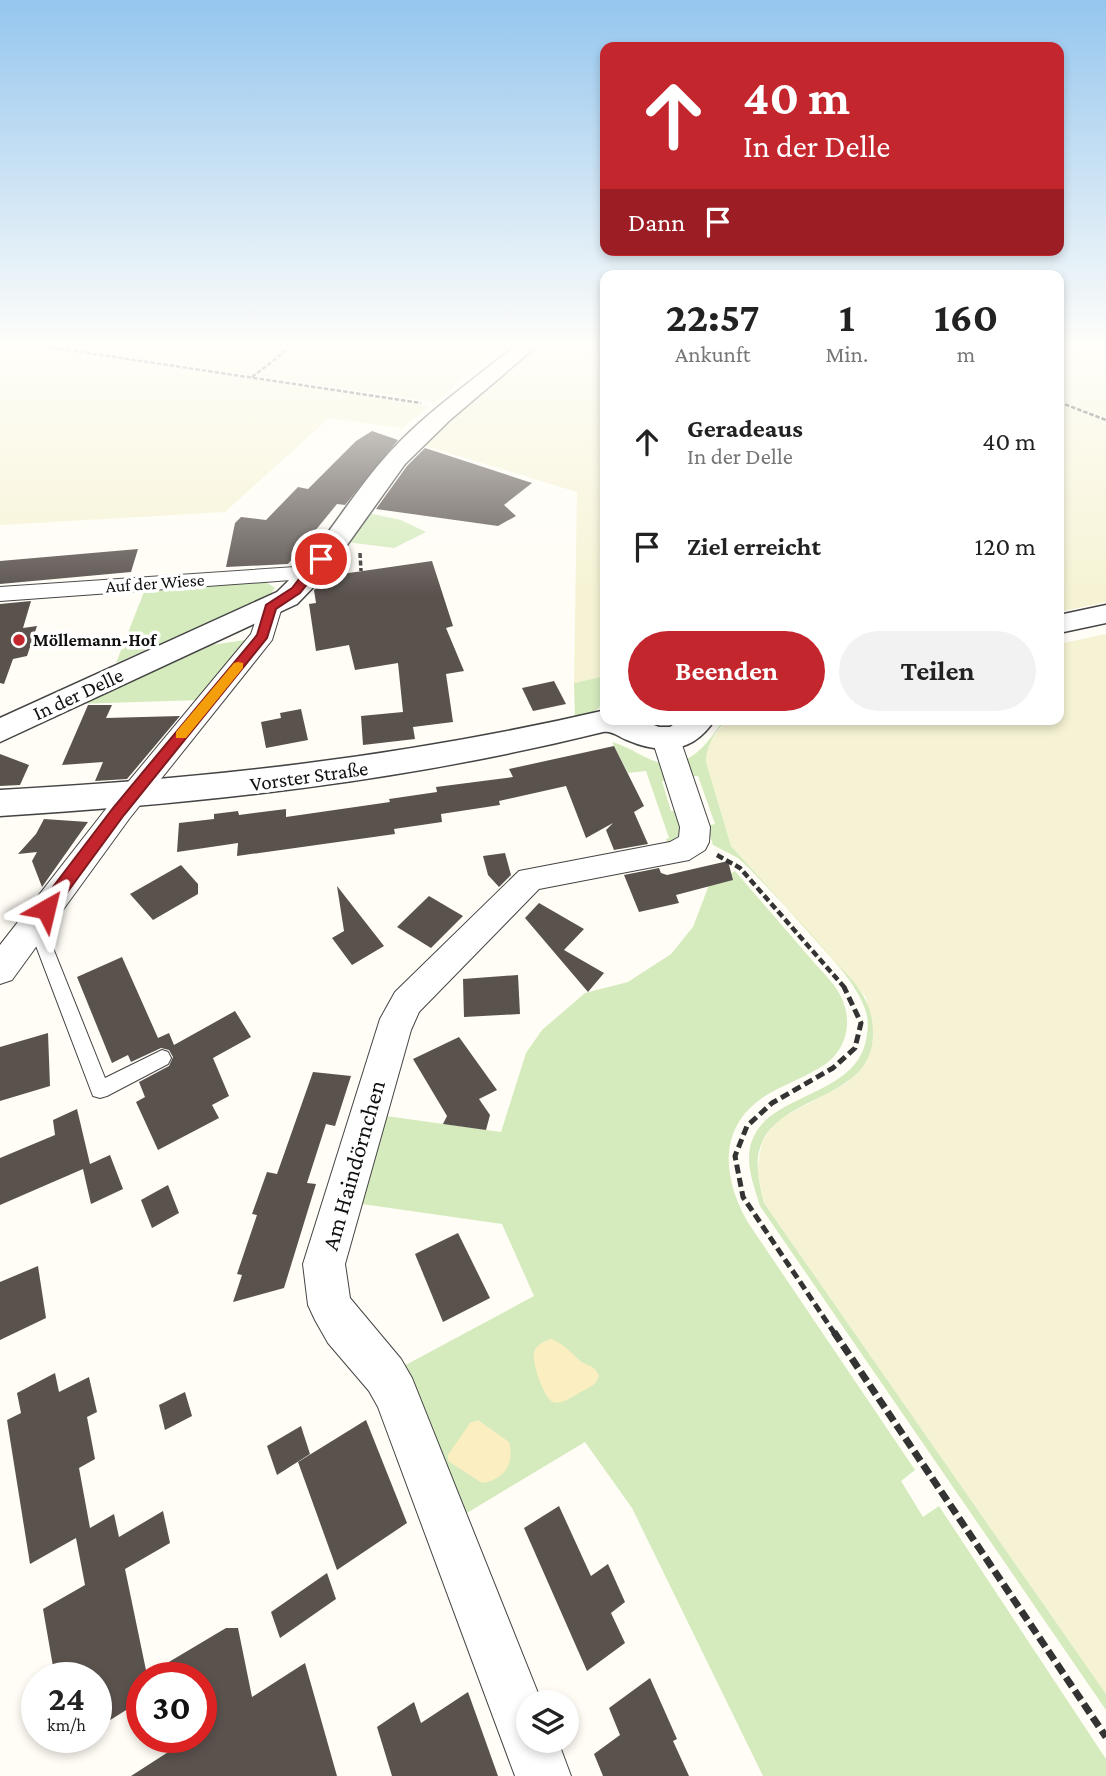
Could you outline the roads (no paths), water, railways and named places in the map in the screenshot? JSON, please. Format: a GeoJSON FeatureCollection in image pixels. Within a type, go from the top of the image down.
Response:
{"type":"FeatureCollection","features":[{"type":"Feature","properties":{"kind":"street","name":"In der Delle"},"geometry":{"type":"LineString","coordinates":[[0,730],[270,607],[296,590],[396,460],[430,429]]}},
{"type":"Feature","properties":{"kind":"street","name":"Auf der Wiese"},"geometry":{"type":"LineString","coordinates":[[0,594],[310,573]]}},
{"type":"Feature","properties":{"kind":"street"},"geometry":{"type":"LineString","coordinates":[[0,970],[132,795],[263,635],[270,607]]}},
{"type":"Feature","properties":{"kind":"street"},"geometry":{"type":"LineString","coordinates":[[1064,624],[1106,614]]}},
{"type":"Feature","properties":{"kind":"street","name":"Vorster Straße"},"geometry":{"type":"LineString","coordinates":[[0,803],[207,789],[393,765],[600,722]]}},
{"type":"Feature","properties":{"kind":"street","name":"Vorster Straße"},"geometry":{"type":"LineString","coordinates":[[623,725],[646,737],[666,739]]}},
{"type":"Feature","properties":{"kind":"street"},"geometry":{"type":"LineString","coordinates":[[666,739],[692,730],[695,725]]}},
{"type":"Feature","properties":{"kind":"street","name":"Am Haindörnchen"},"geometry":{"type":"LineString","coordinates":[[516,1705],[396,1394],[378,1364],[344,1327],[330,1305],[324,1264],[393,1030],[407,1002],[530,879],[678,852],[694,842],[695,827],[666,739]]}},
{"type":"Feature","properties":{"kind":"street","name":"Am Haindörnchen"},"geometry":{"type":"LineString","coordinates":[[534,1753],[543,1776]]}},
{"type":"Feature","properties":{"kind":"lane"},"geometry":{"type":"LineString","coordinates":[[29,931],[39,933],[100,1090],[162,1058]]}},
{"type":"Feature","properties":{"kind":"place","name":"Möllemann-Hof"},"geometry":{"type":"Point","coordinates":[19,640]}}]}
